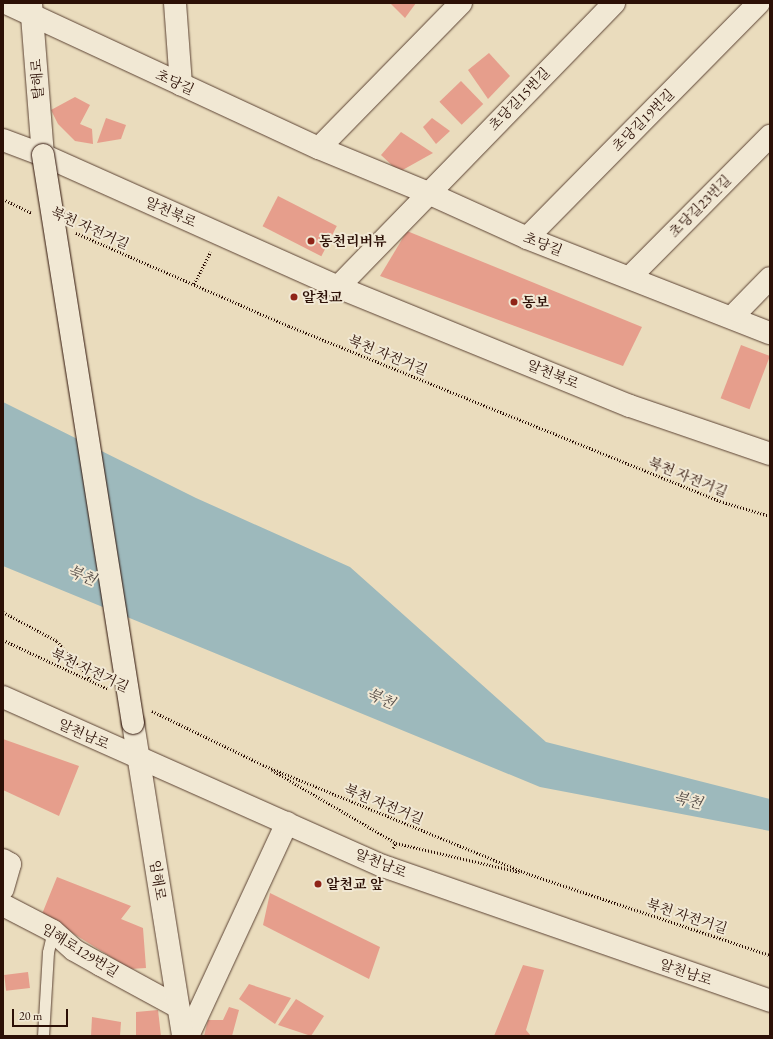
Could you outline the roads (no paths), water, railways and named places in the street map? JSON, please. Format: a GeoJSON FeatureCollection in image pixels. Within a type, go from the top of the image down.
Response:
{"type":"FeatureCollection","features":[{"type":"Feature","properties":{"kind":"street","name":"초당길"},"geometry":{"type":"LineString","coordinates":[[6,3],[32,9],[181,85],[319,148],[428,193],[527,238],[770,333]]}},
{"type":"Feature","properties":{"kind":"street"},"geometry":{"type":"LineString","coordinates":[[175,3],[181,85]]}},
{"type":"Feature","properties":{"kind":"street"},"geometry":{"type":"LineString","coordinates":[[319,148],[461,3]]}},
{"type":"Feature","properties":{"kind":"street","name":"초당길19번길"},"geometry":{"type":"LineString","coordinates":[[527,238],[759,3]]}},
{"type":"Feature","properties":{"kind":"street","name":"초당길15번길"},"geometry":{"type":"LineString","coordinates":[[428,193],[611,4]]}},
{"type":"Feature","properties":{"kind":"street","name":"탈해로"},"geometry":{"type":"LineString","coordinates":[[32,9],[43,155],[133,723]]}},
{"type":"Feature","properties":{"kind":"street","name":"초당길23번길"},"geometry":{"type":"LineString","coordinates":[[630,277],[770,136]]}},
{"type":"Feature","properties":{"kind":"street","name":"알천북로"},"geometry":{"type":"LineString","coordinates":[[3,140],[43,155],[338,287],[630,406],[770,454]]}},
{"type":"Feature","properties":{"kind":"street"},"geometry":{"type":"LineString","coordinates":[[338,287],[428,193]]}},
{"type":"Feature","properties":{"kind":"street"},"geometry":{"type":"LineString","coordinates":[[732,317],[770,278]]}},
{"type":"Feature","properties":{"kind":"street","name":"알천남로"},"geometry":{"type":"LineString","coordinates":[[3,697],[383,866],[770,1001]]}},
{"type":"Feature","properties":{"kind":"street","name":"임해로"},"geometry":{"type":"LineString","coordinates":[[133,723],[183,1036]]}},
{"type":"Feature","properties":{"kind":"street"},"geometry":{"type":"LineString","coordinates":[[188,1036],[287,823]]}},
{"type":"Feature","properties":{"kind":"street"},"geometry":{"type":"LineString","coordinates":[[3,860],[10,864],[3,889]]}},
{"type":"Feature","properties":{"kind":"street","name":"임해로129번길"},"geometry":{"type":"LineString","coordinates":[[3,905],[53,931],[74,950],[178,1007]]}},
{"type":"Feature","properties":{"kind":"lane"},"geometry":{"type":"LineString","coordinates":[[43,1036],[48,952],[53,931]]}},
{"type":"Feature","properties":{"kind":"water","name":"북천"},"geometry":{"type":"Polygon","coordinates":[[[3,402],[196,498],[350,567],[546,742],[770,799],[770,831],[540,787],[3,566],[3,402]]]}},
{"type":"Feature","properties":{"kind":"place","name":"동천리버뷰"},"geometry":{"type":"Point","coordinates":[311,241]}},
{"type":"Feature","properties":{"kind":"place","name":"알천교"},"geometry":{"type":"Point","coordinates":[294,297]}},
{"type":"Feature","properties":{"kind":"place","name":"동보"},"geometry":{"type":"Point","coordinates":[514,302]}},
{"type":"Feature","properties":{"kind":"place","name":"알천교 앞"},"geometry":{"type":"Point","coordinates":[318,884]}}]}
